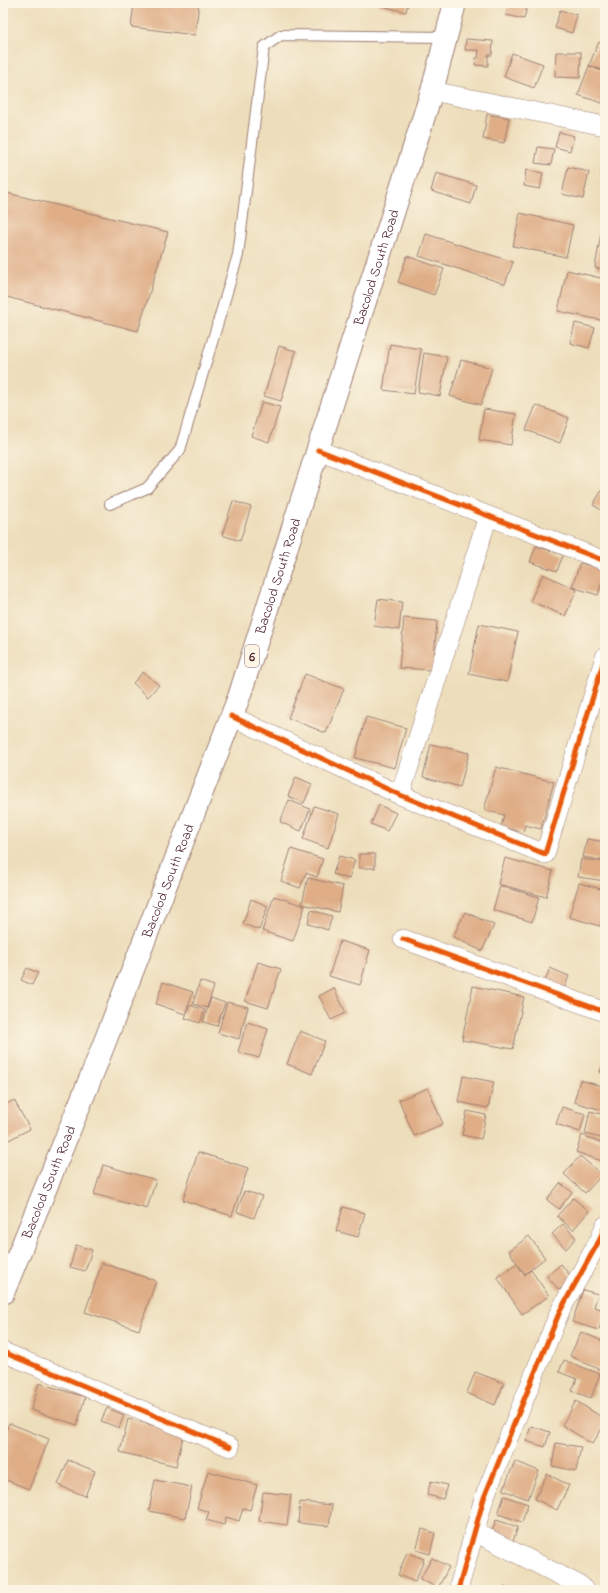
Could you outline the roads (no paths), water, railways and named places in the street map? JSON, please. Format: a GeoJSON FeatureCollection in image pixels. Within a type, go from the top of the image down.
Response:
{"type":"FeatureCollection","features":[{"type":"Feature","properties":{"kind":"highway","name":"Bacolod South Road"},"geometry":{"type":"LineString","coordinates":[[3,1293],[97,1060],[239,697],[432,90],[455,3]]}},
{"type":"Feature","properties":{"kind":"street"},"geometry":{"type":"LineString","coordinates":[[432,90],[605,126]]}},
{"type":"Feature","properties":{"kind":"street"},"geometry":{"type":"LineString","coordinates":[[318,450],[605,561]]}},
{"type":"Feature","properties":{"kind":"street"},"geometry":{"type":"LineString","coordinates":[[400,795],[488,516]]}},
{"type":"Feature","properties":{"kind":"street"},"geometry":{"type":"LineString","coordinates":[[231,716],[400,795],[544,854],[605,657]]}},
{"type":"Feature","properties":{"kind":"street"},"geometry":{"type":"LineString","coordinates":[[403,940],[605,1012]]}},
{"type":"Feature","properties":{"kind":"street"},"geometry":{"type":"LineString","coordinates":[[458,1590],[484,1498],[560,1312],[600,1239],[605,1226]]}},
{"type":"Feature","properties":{"kind":"street"},"geometry":{"type":"LineString","coordinates":[[3,1352],[230,1447]]}},
{"type":"Feature","properties":{"kind":"street"},"geometry":{"type":"LineString","coordinates":[[475,1532],[581,1586],[584,1590]]}},
{"type":"Feature","properties":{"kind":"lane"},"geometry":{"type":"LineString","coordinates":[[110,504],[147,488],[180,450],[238,255],[264,47],[280,35],[446,37]]}}]}
